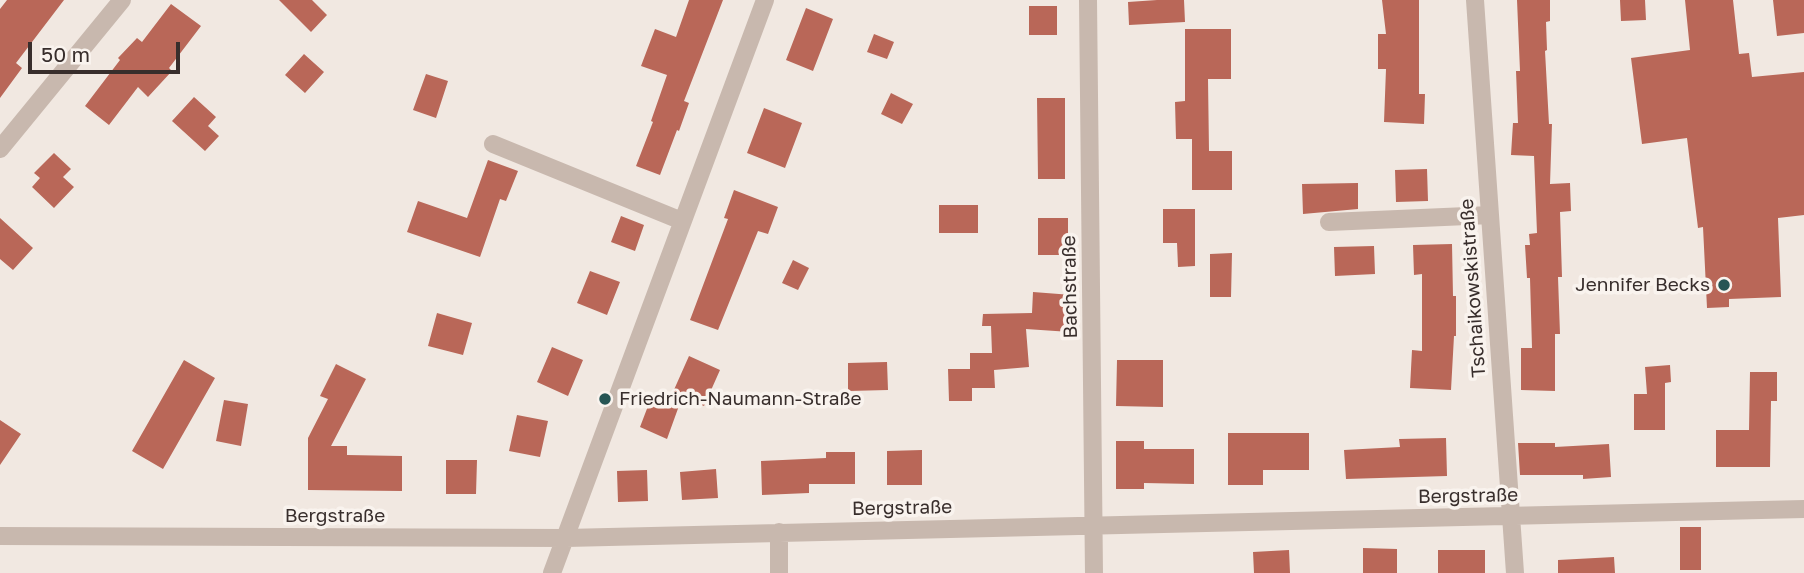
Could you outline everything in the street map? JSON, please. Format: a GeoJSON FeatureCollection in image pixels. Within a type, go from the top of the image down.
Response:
{"type":"FeatureCollection","features":[{"type":"Feature","properties":{"kind":"street"},"geometry":{"type":"LineString","coordinates":[[0,149],[122,0]]}},
{"type":"Feature","properties":{"kind":"street"},"geometry":{"type":"LineString","coordinates":[[552,573],[765,0]]}},
{"type":"Feature","properties":{"kind":"street","name":"Bachstraße"},"geometry":{"type":"LineString","coordinates":[[1088,0],[1094,573]]}},
{"type":"Feature","properties":{"kind":"street","name":"Tschaikowskistraße"},"geometry":{"type":"LineString","coordinates":[[1475,0],[1515,573]]}},
{"type":"Feature","properties":{"kind":"street"},"geometry":{"type":"LineString","coordinates":[[493,144],[682,221]]}},
{"type":"Feature","properties":{"kind":"street"},"geometry":{"type":"LineString","coordinates":[[1329,222],[1490,215]]}},
{"type":"Feature","properties":{"kind":"street","name":"Bergstraße"},"geometry":{"type":"LineString","coordinates":[[0,536],[566,538],[1804,509]]}},
{"type":"Feature","properties":{"kind":"street"},"geometry":{"type":"LineString","coordinates":[[779,533],[779,573]]}},
{"type":"Feature","properties":{"kind":"building"},"geometry":{"type":"Polygon","coordinates":[[[7,0],[64,0],[16,63],[22,68],[0,98],[0,9],[7,0]]]}},
{"type":"Feature","properties":{"kind":"building"},"geometry":{"type":"Polygon","coordinates":[[[279,0],[312,0],[327,15],[311,32],[279,0]]]}},
{"type":"Feature","properties":{"kind":"building"},"geometry":{"type":"Polygon","coordinates":[[[689,0],[723,0],[684,101],[689,103],[679,131],[677,130],[660,175],[636,166],[667,75],[641,66],[655,29],[676,37],[689,0]]]}},
{"type":"Feature","properties":{"kind":"building"},"geometry":{"type":"Polygon","coordinates":[[[1184,0],[1185,22],[1129,25],[1128,2],[1184,0]]]}},
{"type":"Feature","properties":{"kind":"building"},"geometry":{"type":"Polygon","coordinates":[[[1382,0],[1419,0],[1419,94],[1425,94],[1424,124],[1384,122],[1386,69],[1378,69],[1378,34],[1386,34],[1382,0]]]}},
{"type":"Feature","properties":{"kind":"building"},"geometry":{"type":"Polygon","coordinates":[[[1517,0],[1550,0],[1545,51],[1549,124],[1552,124],[1550,184],[1570,183],[1571,211],[1560,212],[1562,277],[1558,277],[1560,334],[1555,334],[1555,391],[1521,390],[1521,348],[1532,348],[1530,278],[1527,278],[1525,245],[1530,245],[1529,234],[1537,233],[1534,156],[1511,155],[1513,123],[1518,123],[1516,71],[1520,71],[1517,0]]]}},
{"type":"Feature","properties":{"kind":"building"},"geometry":{"type":"Polygon","coordinates":[[[1620,0],[1645,0],[1646,20],[1621,21],[1620,0]]]}},
{"type":"Feature","properties":{"kind":"building"},"geometry":{"type":"Polygon","coordinates":[[[1685,0],[1733,0],[1739,54],[1749,53],[1752,77],[1804,72],[1804,215],[1778,218],[1781,297],[1729,299],[1729,307],[1707,308],[1703,227],[1698,228],[1687,138],[1642,144],[1631,58],[1690,50],[1685,0]]]}},
{"type":"Feature","properties":{"kind":"building"},"geometry":{"type":"Polygon","coordinates":[[[1773,0],[1804,0],[1804,33],[1777,36],[1773,0]]]}},
{"type":"Feature","properties":{"kind":"building"},"geometry":{"type":"Polygon","coordinates":[[[171,4],[201,26],[169,68],[172,71],[148,97],[138,87],[109,125],[85,106],[120,60],[118,58],[137,38],[142,42],[171,4]]]}},
{"type":"Feature","properties":{"kind":"building"},"geometry":{"type":"Polygon","coordinates":[[[1029,6],[1057,6],[1057,35],[1029,35],[1029,6]]]}},
{"type":"Feature","properties":{"kind":"building"},"geometry":{"type":"Polygon","coordinates":[[[806,8],[833,19],[813,71],[786,60],[806,8]]]}},
{"type":"Feature","properties":{"kind":"building"},"geometry":{"type":"Polygon","coordinates":[[[1185,29],[1231,29],[1231,79],[1208,79],[1209,151],[1232,151],[1232,190],[1192,190],[1192,139],[1176,139],[1175,102],[1185,101],[1185,29]]]}},
{"type":"Feature","properties":{"kind":"building"},"geometry":{"type":"Polygon","coordinates":[[[874,34],[894,42],[887,59],[867,52],[874,34]]]}},
{"type":"Feature","properties":{"kind":"building"},"geometry":{"type":"Polygon","coordinates":[[[304,54],[324,72],[305,93],[285,75],[304,54]]]}},
{"type":"Feature","properties":{"kind":"building"},"geometry":{"type":"Polygon","coordinates":[[[426,74],[448,81],[436,118],[413,110],[426,74]]]}},
{"type":"Feature","properties":{"kind":"building"},"geometry":{"type":"Polygon","coordinates":[[[891,93],[913,104],[902,124],[881,114],[891,93]]]}},
{"type":"Feature","properties":{"kind":"building"},"geometry":{"type":"Polygon","coordinates":[[[194,97],[216,117],[208,126],[219,136],[205,151],[172,121],[194,97]]]}},
{"type":"Feature","properties":{"kind":"building"},"geometry":{"type":"Polygon","coordinates":[[[1037,98],[1065,98],[1065,179],[1038,179],[1037,98]]]}},
{"type":"Feature","properties":{"kind":"building"},"geometry":{"type":"Polygon","coordinates":[[[764,108],[802,123],[785,168],[747,153],[764,108]]]}},
{"type":"Feature","properties":{"kind":"building"},"geometry":{"type":"Polygon","coordinates":[[[54,153],[71,169],[63,177],[74,187],[54,208],[32,187],[40,178],[34,173],[54,153]]]}},
{"type":"Feature","properties":{"kind":"building"},"geometry":{"type":"Polygon","coordinates":[[[488,160],[518,171],[506,201],[500,199],[480,257],[407,232],[418,201],[467,218],[488,160]]]}},
{"type":"Feature","properties":{"kind":"building"},"geometry":{"type":"Polygon","coordinates":[[[1427,169],[1428,201],[1396,202],[1395,170],[1427,169]]]}},
{"type":"Feature","properties":{"kind":"building"},"geometry":{"type":"Polygon","coordinates":[[[1358,183],[1358,209],[1303,214],[1302,184],[1358,183]]]}},
{"type":"Feature","properties":{"kind":"building"},"geometry":{"type":"Polygon","coordinates":[[[734,190],[778,207],[768,234],[758,231],[718,330],[690,320],[728,219],[724,218],[734,190]]]}},
{"type":"Feature","properties":{"kind":"building"},"geometry":{"type":"Polygon","coordinates":[[[939,205],[978,205],[978,233],[939,233],[939,205]]]}},
{"type":"Feature","properties":{"kind":"building"},"geometry":{"type":"Polygon","coordinates":[[[1163,209],[1195,209],[1195,266],[1178,267],[1177,243],[1163,243],[1163,209]]]}},
{"type":"Feature","properties":{"kind":"building"},"geometry":{"type":"Polygon","coordinates":[[[621,216],[644,225],[635,251],[611,242],[621,216]]]}},
{"type":"Feature","properties":{"kind":"building"},"geometry":{"type":"Polygon","coordinates":[[[0,218],[33,248],[13,270],[0,259],[0,218]]]}},
{"type":"Feature","properties":{"kind":"building"},"geometry":{"type":"Polygon","coordinates":[[[1038,218],[1068,218],[1068,255],[1038,255],[1038,218]]]}},
{"type":"Feature","properties":{"kind":"building"},"geometry":{"type":"Polygon","coordinates":[[[1452,244],[1456,336],[1451,390],[1410,388],[1412,350],[1422,351],[1422,274],[1414,275],[1413,245],[1452,244]]]}},
{"type":"Feature","properties":{"kind":"building"},"geometry":{"type":"Polygon","coordinates":[[[1374,246],[1375,274],[1335,276],[1334,247],[1374,246]]]}},
{"type":"Feature","properties":{"kind":"building"},"geometry":{"type":"Polygon","coordinates":[[[1232,253],[1231,297],[1210,297],[1210,254],[1232,253]]]}},
{"type":"Feature","properties":{"kind":"building"},"geometry":{"type":"Polygon","coordinates":[[[793,260],[809,268],[798,290],[782,283],[793,260]]]}},
{"type":"Feature","properties":{"kind":"building"},"geometry":{"type":"Polygon","coordinates":[[[590,271],[620,282],[607,315],[577,303],[590,271]]]}},
{"type":"Feature","properties":{"kind":"building"},"geometry":{"type":"Polygon","coordinates":[[[1033,292],[1072,295],[1070,332],[1026,329],[1029,367],[994,370],[995,388],[972,388],[972,401],[949,401],[948,369],[970,369],[970,353],[992,353],[991,326],[982,326],[983,314],[1032,313],[1033,292]]]}},
{"type":"Feature","properties":{"kind":"building"},"geometry":{"type":"Polygon","coordinates":[[[437,313],[472,323],[463,355],[428,346],[437,313]]]}},
{"type":"Feature","properties":{"kind":"building"},"geometry":{"type":"Polygon","coordinates":[[[552,347],[583,360],[568,396],[537,382],[552,347]]]}},
{"type":"Feature","properties":{"kind":"building"},"geometry":{"type":"Polygon","coordinates":[[[689,356],[720,370],[704,406],[673,392],[689,356]]]}},
{"type":"Feature","properties":{"kind":"building"},"geometry":{"type":"Polygon","coordinates":[[[184,360],[215,378],[163,469],[132,451],[184,360]]]}},
{"type":"Feature","properties":{"kind":"building"},"geometry":{"type":"Polygon","coordinates":[[[1117,360],[1163,360],[1163,407],[1116,406],[1117,360]]]}},
{"type":"Feature","properties":{"kind":"building"},"geometry":{"type":"Polygon","coordinates":[[[887,362],[888,390],[848,391],[848,363],[887,362]]]}},
{"type":"Feature","properties":{"kind":"building"},"geometry":{"type":"Polygon","coordinates":[[[336,364],[366,379],[331,446],[347,446],[347,455],[402,456],[402,491],[308,490],[308,438],[328,399],[320,396],[336,364]]]}},
{"type":"Feature","properties":{"kind":"building"},"geometry":{"type":"Polygon","coordinates":[[[1670,365],[1671,382],[1665,383],[1665,430],[1634,430],[1634,394],[1647,394],[1645,367],[1670,365]]]}},
{"type":"Feature","properties":{"kind":"building"},"geometry":{"type":"Polygon","coordinates":[[[1750,372],[1777,372],[1777,401],[1771,401],[1770,467],[1716,467],[1716,430],[1749,430],[1750,372]]]}},
{"type":"Feature","properties":{"kind":"building"},"geometry":{"type":"Polygon","coordinates":[[[653,393],[680,403],[667,439],[640,427],[653,393]]]}},
{"type":"Feature","properties":{"kind":"building"},"geometry":{"type":"Polygon","coordinates":[[[224,400],[248,404],[241,446],[216,441],[224,400]]]}},
{"type":"Feature","properties":{"kind":"building"},"geometry":{"type":"Polygon","coordinates":[[[517,415],[548,421],[540,457],[509,451],[517,415]]]}},
{"type":"Feature","properties":{"kind":"building"},"geometry":{"type":"Polygon","coordinates":[[[0,420],[21,434],[0,465],[0,420]]]}},
{"type":"Feature","properties":{"kind":"building"},"geometry":{"type":"Polygon","coordinates":[[[1228,433],[1309,433],[1309,470],[1263,470],[1263,485],[1228,485],[1228,433]]]}},
{"type":"Feature","properties":{"kind":"building"},"geometry":{"type":"Polygon","coordinates":[[[1446,438],[1447,476],[1346,479],[1344,450],[1400,447],[1399,439],[1446,438]]]}},
{"type":"Feature","properties":{"kind":"building"},"geometry":{"type":"Polygon","coordinates":[[[1116,441],[1144,441],[1144,449],[1194,449],[1194,484],[1144,483],[1144,489],[1116,489],[1116,441]]]}},
{"type":"Feature","properties":{"kind":"building"},"geometry":{"type":"Polygon","coordinates":[[[1518,443],[1555,443],[1555,447],[1609,444],[1611,477],[1583,479],[1583,475],[1520,475],[1518,443]]]}},
{"type":"Feature","properties":{"kind":"building"},"geometry":{"type":"Polygon","coordinates":[[[922,450],[922,485],[887,485],[887,451],[922,450]]]}},
{"type":"Feature","properties":{"kind":"building"},"geometry":{"type":"Polygon","coordinates":[[[826,452],[855,452],[855,484],[809,484],[809,493],[762,495],[761,461],[826,458],[826,452]]]}},
{"type":"Feature","properties":{"kind":"building"},"geometry":{"type":"Polygon","coordinates":[[[446,460],[477,460],[476,494],[446,494],[446,460]]]}},
{"type":"Feature","properties":{"kind":"building"},"geometry":{"type":"Polygon","coordinates":[[[716,469],[718,498],[682,500],[680,472],[716,469]]]}},
{"type":"Feature","properties":{"kind":"building"},"geometry":{"type":"Polygon","coordinates":[[[647,470],[648,501],[618,502],[617,471],[647,470]]]}},
{"type":"Feature","properties":{"kind":"building"},"geometry":{"type":"Polygon","coordinates":[[[1680,527],[1701,527],[1701,570],[1680,570],[1680,527]]]}},
{"type":"Feature","properties":{"kind":"building"},"geometry":{"type":"Polygon","coordinates":[[[1363,548],[1397,549],[1397,573],[1363,573],[1363,548]]]}},
{"type":"Feature","properties":{"kind":"building"},"geometry":{"type":"Polygon","coordinates":[[[1289,550],[1290,573],[1254,573],[1253,552],[1289,550]]]}},
{"type":"Feature","properties":{"kind":"building"},"geometry":{"type":"Polygon","coordinates":[[[1438,550],[1485,550],[1485,573],[1438,573],[1438,550]]]}},
{"type":"Feature","properties":{"kind":"building"},"geometry":{"type":"Polygon","coordinates":[[[1614,557],[1615,573],[1558,573],[1558,560],[1614,557]]]}},
{"type":"Feature","properties":{"kind":"place","name":"Jennifer Becks"},"geometry":{"type":"Point","coordinates":[1724,285]}},
{"type":"Feature","properties":{"kind":"place","name":"Friedrich-Naumann-Straße"},"geometry":{"type":"Point","coordinates":[605,399]}}]}
